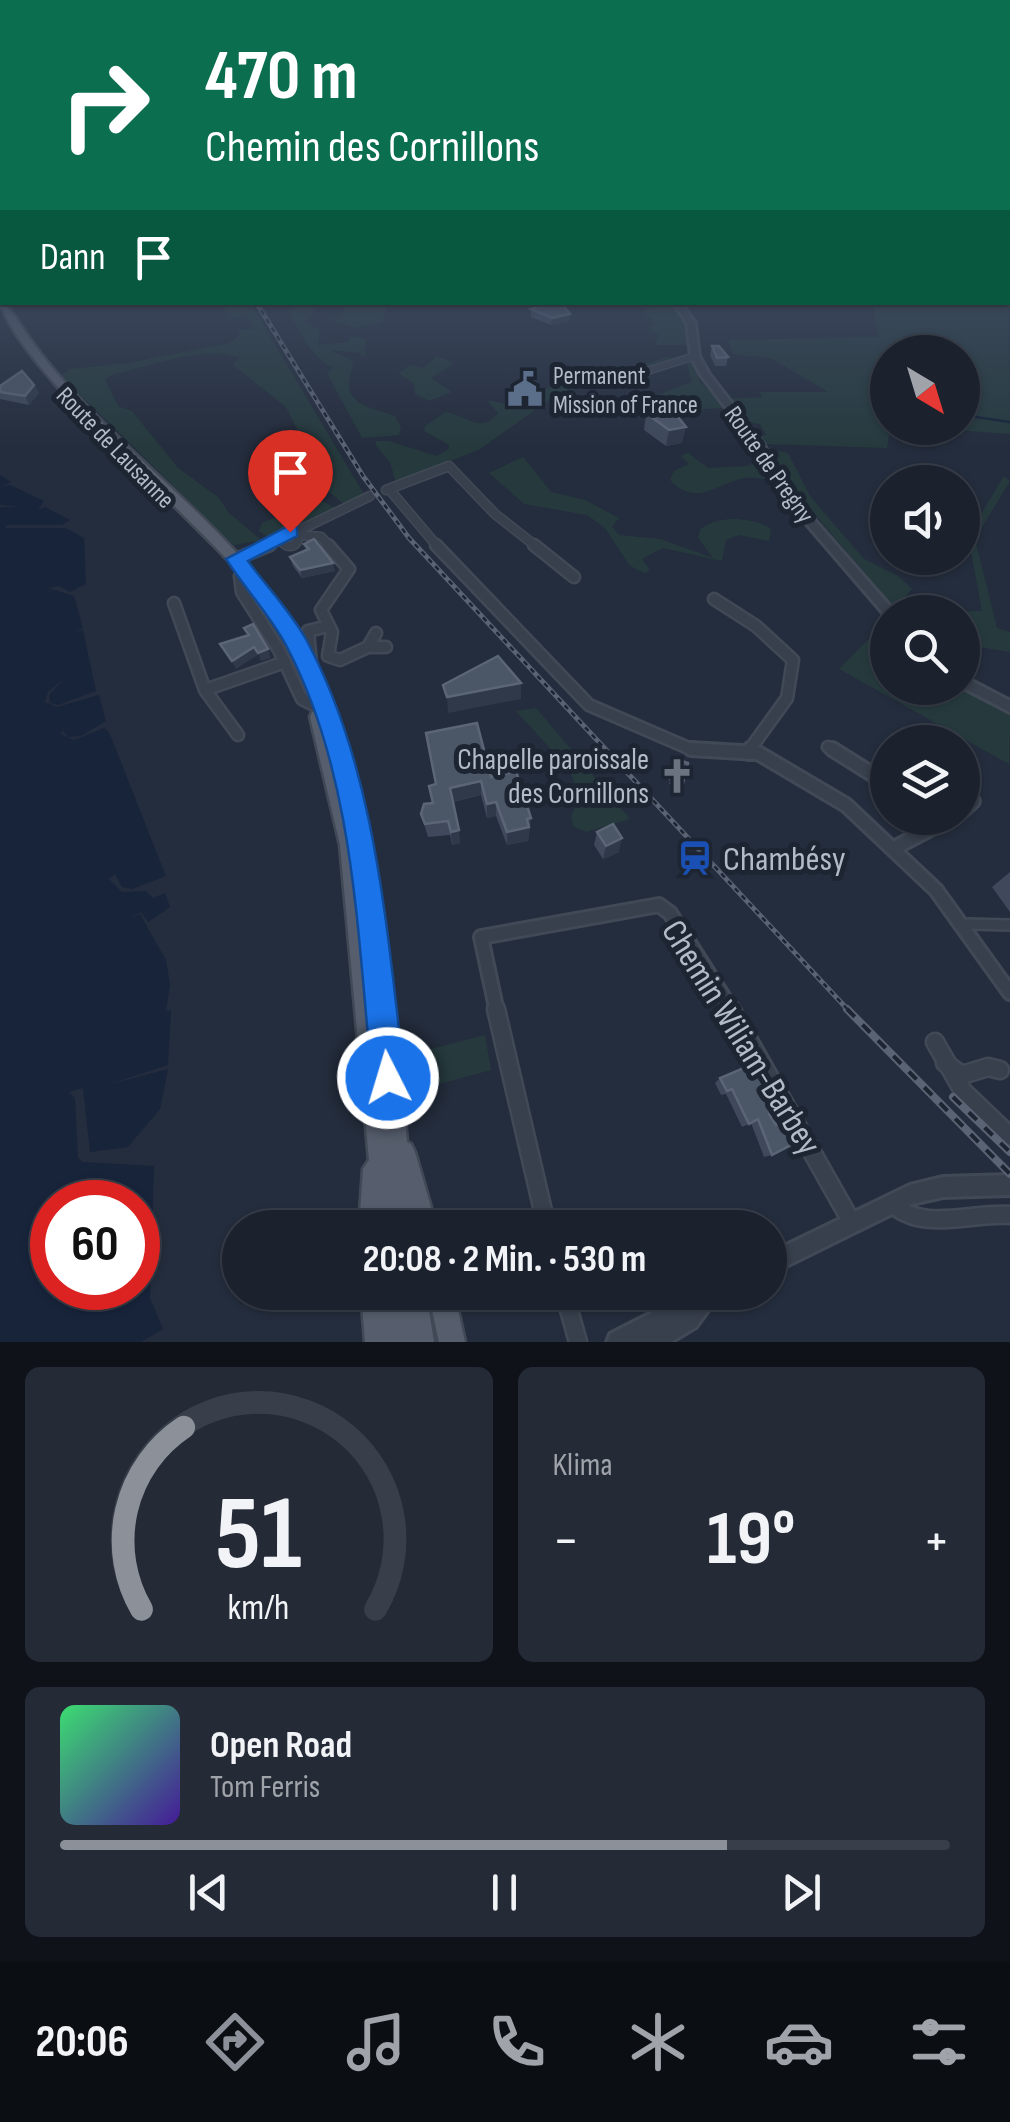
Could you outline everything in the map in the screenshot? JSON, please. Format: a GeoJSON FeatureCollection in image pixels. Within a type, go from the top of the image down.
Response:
{"type":"FeatureCollection","features":[{"type":"Feature","properties":{"kind":"main road","name":"Route de Lausanne"},"geometry":{"type":"LineString","coordinates":[[7,322],[42,371],[230,557],[281,633],[314,705],[336,776],[349,845],[401,1210]]}},
{"type":"Feature","properties":{"kind":"main road","name":"Route de Lausanne"},"geometry":{"type":"LineString","coordinates":[[16,322],[46,365],[275,608],[314,677],[338,742],[358,827],[386,1127],[387,1210]]}},
{"type":"Feature","properties":{"kind":"main road"},"geometry":{"type":"LineString","coordinates":[[374,1210],[386,1127]]}},
{"type":"Feature","properties":{"kind":"main road"},"geometry":{"type":"LineString","coordinates":[[386,1127],[418,1210]]}},
{"type":"Feature","properties":{"kind":"main road"},"geometry":{"type":"LineString","coordinates":[[375,1310],[378,1342]]}},
{"type":"Feature","properties":{"kind":"main road"},"geometry":{"type":"LineString","coordinates":[[398,1310],[402,1342]]}},
{"type":"Feature","properties":{"kind":"main road"},"geometry":{"type":"LineString","coordinates":[[416,1310],[421,1342]]}},
{"type":"Feature","properties":{"kind":"main road"},"geometry":{"type":"LineString","coordinates":[[445,1310],[452,1342]]}},
{"type":"Feature","properties":{"kind":"street","name":"Route de Pregny"},"geometry":{"type":"LineString","coordinates":[[689,322],[695,356],[762,449],[784,491],[874,595]]}},
{"type":"Feature","properties":{"kind":"street"},"geometry":{"type":"LineString","coordinates":[[628,377],[695,356]]}},
{"type":"Feature","properties":{"kind":"street"},"geometry":{"type":"LineString","coordinates":[[574,577],[495,514],[450,466],[387,490],[589,705],[693,750],[747,753],[786,765],[839,798],[898,846],[968,924],[1010,993]]}},
{"type":"Feature","properties":{"kind":"street"},"geometry":{"type":"LineString","coordinates":[[298,533],[370,496]]}},
{"type":"Feature","properties":{"kind":"street"},"geometry":{"type":"LineString","coordinates":[[230,557],[280,540],[284,534],[322,536],[349,570],[322,607],[332,632],[327,650],[331,658],[340,660],[368,647],[386,647]]}},
{"type":"Feature","properties":{"kind":"street","name":"Route de Lausanne"},"geometry":{"type":"LineString","coordinates":[[240,576],[242,592],[285,662],[302,699],[314,705]]}},
{"type":"Feature","properties":{"kind":"street"},"geometry":{"type":"LineString","coordinates":[[714,599],[752,619],[794,664],[786,698],[747,753]]}},
{"type":"Feature","properties":{"kind":"street"},"geometry":{"type":"LineString","coordinates":[[174,604],[205,690],[238,735]]}},
{"type":"Feature","properties":{"kind":"street"},"geometry":{"type":"LineString","coordinates":[[314,677],[306,642],[308,631],[328,626]]}},
{"type":"Feature","properties":{"kind":"street"},"geometry":{"type":"LineString","coordinates":[[368,647],[376,633]]}},
{"type":"Feature","properties":{"kind":"street"},"geometry":{"type":"LineString","coordinates":[[205,690],[285,662]]}},
{"type":"Feature","properties":{"kind":"street"},"geometry":{"type":"LineString","coordinates":[[980,690],[1010,707]]}},
{"type":"Feature","properties":{"kind":"street"},"geometry":{"type":"LineString","coordinates":[[828,747],[870,773]]}},
{"type":"Feature","properties":{"kind":"street"},"geometry":{"type":"LineString","coordinates":[[898,846],[914,835]]}},
{"type":"Feature","properties":{"kind":"street","name":"Chemin Wiliam-Barbey"},"geometry":{"type":"LineString","coordinates":[[542,1210],[518,1116],[482,938],[660,905],[670,913],[737,1019],[852,1221]]}},
{"type":"Feature","properties":{"kind":"street"},"geometry":{"type":"LineString","coordinates":[[968,924],[1010,925]]}},
{"type":"Feature","properties":{"kind":"street"},"geometry":{"type":"LineString","coordinates":[[935,1042],[942,1060],[972,1100],[1010,1136]]}},
{"type":"Feature","properties":{"kind":"street"},"geometry":{"type":"LineString","coordinates":[[942,1060],[962,1074],[988,1068],[1000,1070]]}},
{"type":"Feature","properties":{"kind":"street"},"geometry":{"type":"LineString","coordinates":[[787,1255],[891,1202],[935,1188],[1010,1185]]}},
{"type":"Feature","properties":{"kind":"street"},"geometry":{"type":"LineString","coordinates":[[891,1202],[906,1216],[1010,1215]]}},
{"type":"Feature","properties":{"kind":"street"},"geometry":{"type":"LineString","coordinates":[[569,1310],[578,1342]]}},
{"type":"Feature","properties":{"kind":"street"},"geometry":{"type":"LineString","coordinates":[[618,1342],[680,1310]]}},
{"type":"Feature","properties":{"kind":"street"},"geometry":{"type":"LineString","coordinates":[[650,1342],[688,1320],[696,1310]]}},
{"type":"Feature","properties":{"kind":"green space"},"geometry":{"type":"Polygon","coordinates":[[[250,322],[261,322],[365,496],[345,505],[328,491],[286,407],[233,365],[239,358],[210,353],[193,355],[105,379],[118,406],[132,411],[178,468],[218,497],[229,513],[261,540],[234,545],[61,376],[70,369],[129,363],[230,343],[240,335],[237,329],[254,329],[250,322]]]}},
{"type":"Feature","properties":{"kind":"green space"},"geometry":{"type":"Polygon","coordinates":[[[294,322],[304,322],[320,330],[318,345],[348,342],[351,336],[366,339],[365,358],[359,353],[330,350],[353,361],[349,386],[354,399],[395,416],[401,428],[399,435],[362,438],[327,373],[333,368],[300,334],[294,322]]]}},
{"type":"Feature","properties":{"kind":"green space"},"geometry":{"type":"Polygon","coordinates":[[[336,322],[381,322],[381,322],[355,328],[336,322]]]}},
{"type":"Feature","properties":{"kind":"green space"},"geometry":{"type":"Polygon","coordinates":[[[686,322],[690,345],[655,345],[658,335],[648,328],[655,323],[686,322]]]}},
{"type":"Feature","properties":{"kind":"green space"},"geometry":{"type":"Polygon","coordinates":[[[876,322],[1008,322],[1010,434],[980,432],[980,335],[879,335],[876,322]]]}},
{"type":"Feature","properties":{"kind":"green space"},"geometry":{"type":"Polygon","coordinates":[[[870,337],[870,445],[888,445],[887,448],[764,444],[758,436],[766,435],[760,424],[747,422],[729,399],[762,397],[760,392],[828,392],[771,358],[733,354],[728,340],[870,337]]]}},
{"type":"Feature","properties":{"kind":"green space"},"geometry":{"type":"Polygon","coordinates":[[[437,356],[454,363],[431,378],[452,392],[429,401],[415,394],[414,384],[399,373],[410,365],[423,368],[437,356]]]}},
{"type":"Feature","properties":{"kind":"green space"},"geometry":{"type":"Polygon","coordinates":[[[667,357],[672,360],[559,393],[480,449],[396,483],[390,462],[376,446],[376,441],[389,441],[436,456],[449,449],[449,445],[424,431],[425,426],[446,412],[486,423],[498,413],[487,400],[505,404],[526,401],[554,384],[602,378],[667,357]]]}},
{"type":"Feature","properties":{"kind":"green space"},"geometry":{"type":"Polygon","coordinates":[[[692,360],[700,382],[726,408],[704,409],[685,419],[670,413],[622,409],[692,382],[687,364],[692,360]]]}},
{"type":"Feature","properties":{"kind":"green space"},"geometry":{"type":"Polygon","coordinates":[[[688,453],[708,468],[747,466],[765,459],[777,482],[748,478],[706,492],[689,492],[670,480],[674,471],[689,464],[681,456],[688,453]]]}},
{"type":"Feature","properties":{"kind":"green space"},"geometry":{"type":"Polygon","coordinates":[[[788,453],[810,496],[870,562],[870,575],[898,576],[912,589],[906,595],[884,595],[806,504],[772,454],[788,453]]]}},
{"type":"Feature","properties":{"kind":"green space"},"geometry":{"type":"Polygon","coordinates":[[[523,457],[551,492],[585,500],[619,518],[612,527],[619,535],[660,539],[713,558],[698,538],[700,530],[716,521],[735,519],[771,529],[769,541],[739,535],[726,540],[722,561],[663,548],[642,559],[650,570],[645,573],[630,566],[605,528],[587,515],[524,504],[489,473],[523,457]]]}},
{"type":"Feature","properties":{"kind":"green space"},"geometry":{"type":"Polygon","coordinates":[[[1004,476],[1010,481],[980,531],[980,516],[1004,476]]]}},
{"type":"Feature","properties":{"kind":"green space"},"geometry":{"type":"Polygon","coordinates":[[[319,499],[336,509],[271,539],[259,531],[262,523],[319,499]]]}},
{"type":"Feature","properties":{"kind":"green space"},"geometry":{"type":"Polygon","coordinates":[[[980,559],[997,628],[1010,632],[1010,652],[980,647],[975,575],[980,575],[980,559]]]}},
{"type":"Feature","properties":{"kind":"green space"},"geometry":{"type":"Polygon","coordinates":[[[870,639],[870,686],[839,669],[870,639]]]}},
{"type":"Feature","properties":{"kind":"green space"},"geometry":{"type":"Polygon","coordinates":[[[980,697],[1010,715],[1009,764],[980,748],[980,725],[939,725],[903,705],[980,705],[980,697]]]}},
{"type":"Feature","properties":{"kind":"green space"},"geometry":{"type":"Polygon","coordinates":[[[536,708],[630,819],[586,832],[574,827],[571,817],[580,796],[569,769],[516,711],[536,708]]]}},
{"type":"Feature","properties":{"kind":"green space"},"geometry":{"type":"Polygon","coordinates":[[[485,1035],[491,1070],[428,1087],[423,1051],[485,1035]]]}},
{"type":"Feature","properties":{"kind":"water"},"geometry":{"type":"Polygon","coordinates":[[[0,475],[11,482],[2,486],[10,485],[44,501],[38,510],[45,507],[70,520],[62,525],[5,528],[66,528],[84,538],[86,584],[70,592],[59,586],[48,588],[74,596],[83,628],[74,632],[83,630],[96,691],[58,705],[50,703],[49,695],[63,680],[48,692],[45,702],[57,707],[99,695],[106,721],[81,736],[68,737],[63,731],[68,718],[61,734],[74,740],[104,728],[109,732],[166,876],[132,889],[122,887],[115,874],[109,879],[122,892],[146,891],[153,898],[165,893],[170,907],[148,922],[141,912],[127,919],[140,914],[166,960],[170,985],[166,1011],[171,1010],[168,1065],[107,1085],[168,1069],[160,1109],[128,1147],[90,1152],[83,1088],[69,1092],[75,1098],[78,1158],[83,1162],[154,1166],[154,1180],[30,1180],[30,1310],[155,1310],[163,1329],[141,1342],[0,1342],[0,507],[20,507],[0,505],[0,475]]]}},
{"type":"Feature","properties":{"kind":"building"},"geometry":{"type":"Polygon","coordinates":[[[712,346],[719,346],[728,357],[717,358],[712,346]]]}},
{"type":"Feature","properties":{"kind":"building"},"geometry":{"type":"Polygon","coordinates":[[[22,371],[34,385],[25,396],[0,392],[0,386],[22,371]]]}},
{"type":"Feature","properties":{"kind":"building"},"geometry":{"type":"Polygon","coordinates":[[[646,413],[678,417],[686,427],[669,430],[646,413]]]}},
{"type":"Feature","properties":{"kind":"building"},"geometry":{"type":"Polygon","coordinates":[[[314,539],[333,563],[300,570],[290,557],[309,549],[304,544],[314,539]]]}},
{"type":"Feature","properties":{"kind":"building"},"geometry":{"type":"Polygon","coordinates":[[[253,624],[268,649],[258,653],[254,647],[232,661],[220,644],[249,635],[244,628],[253,624]]]}},
{"type":"Feature","properties":{"kind":"building"},"geometry":{"type":"Polygon","coordinates":[[[498,656],[521,683],[447,697],[443,685],[498,656]]]}},
{"type":"Feature","properties":{"kind":"building"},"geometry":{"type":"Polygon","coordinates":[[[477,723],[491,777],[516,771],[531,818],[527,819],[529,827],[507,832],[496,802],[487,804],[481,781],[450,788],[459,830],[451,832],[448,821],[425,824],[421,814],[424,804],[433,803],[429,786],[436,784],[426,733],[477,723]]]}},
{"type":"Feature","properties":{"kind":"building","name":"Chapelle paroissale des Cornillons"},"geometry":{"type":"Polygon","coordinates":[[[676,759],[688,763],[683,783],[670,779],[676,759]]]}},
{"type":"Feature","properties":{"kind":"building"},"geometry":{"type":"Polygon","coordinates":[[[613,824],[622,838],[606,846],[597,832],[613,824]]]}},
{"type":"Feature","properties":{"kind":"building"},"geometry":{"type":"Polygon","coordinates":[[[753,1064],[777,1110],[769,1114],[776,1125],[781,1123],[793,1144],[772,1155],[758,1119],[749,1124],[732,1089],[727,1091],[720,1078],[753,1064]]]}},
{"type":"Feature","properties":{"kind":"waterway"},"geometry":{"type":"LineString","coordinates":[[980,418],[1010,422]]}},
{"type":"Feature","properties":{"kind":"railway"},"geometry":{"type":"LineString","coordinates":[[268,322],[363,476],[409,538],[850,1012]]}},
{"type":"Feature","properties":{"kind":"railway"},"geometry":{"type":"LineString","coordinates":[[847,1009],[1010,1174]]}},
{"type":"Feature","properties":{"kind":"railway"},"geometry":{"type":"LineString","coordinates":[[953,1097],[1010,1152]]}},
{"type":"Feature","properties":{"kind":"place","name":"Permanent Mission of France"},"geometry":{"type":"Point","coordinates":[525,389]}},
{"type":"Feature","properties":{"kind":"place","name":"Chapelle paroissale des Cornillons"},"geometry":{"type":"Point","coordinates":[677,776]}},
{"type":"Feature","properties":{"kind":"place","name":"Chambésy"},"geometry":{"type":"Point","coordinates":[695,858]}},
{"type":"Feature","properties":{"kind":"route"},"geometry":{"type":"LineString","coordinates":[[290,532],[236,559],[296,642],[314,677],[338,742],[363,859],[388,1078]]}}]}
